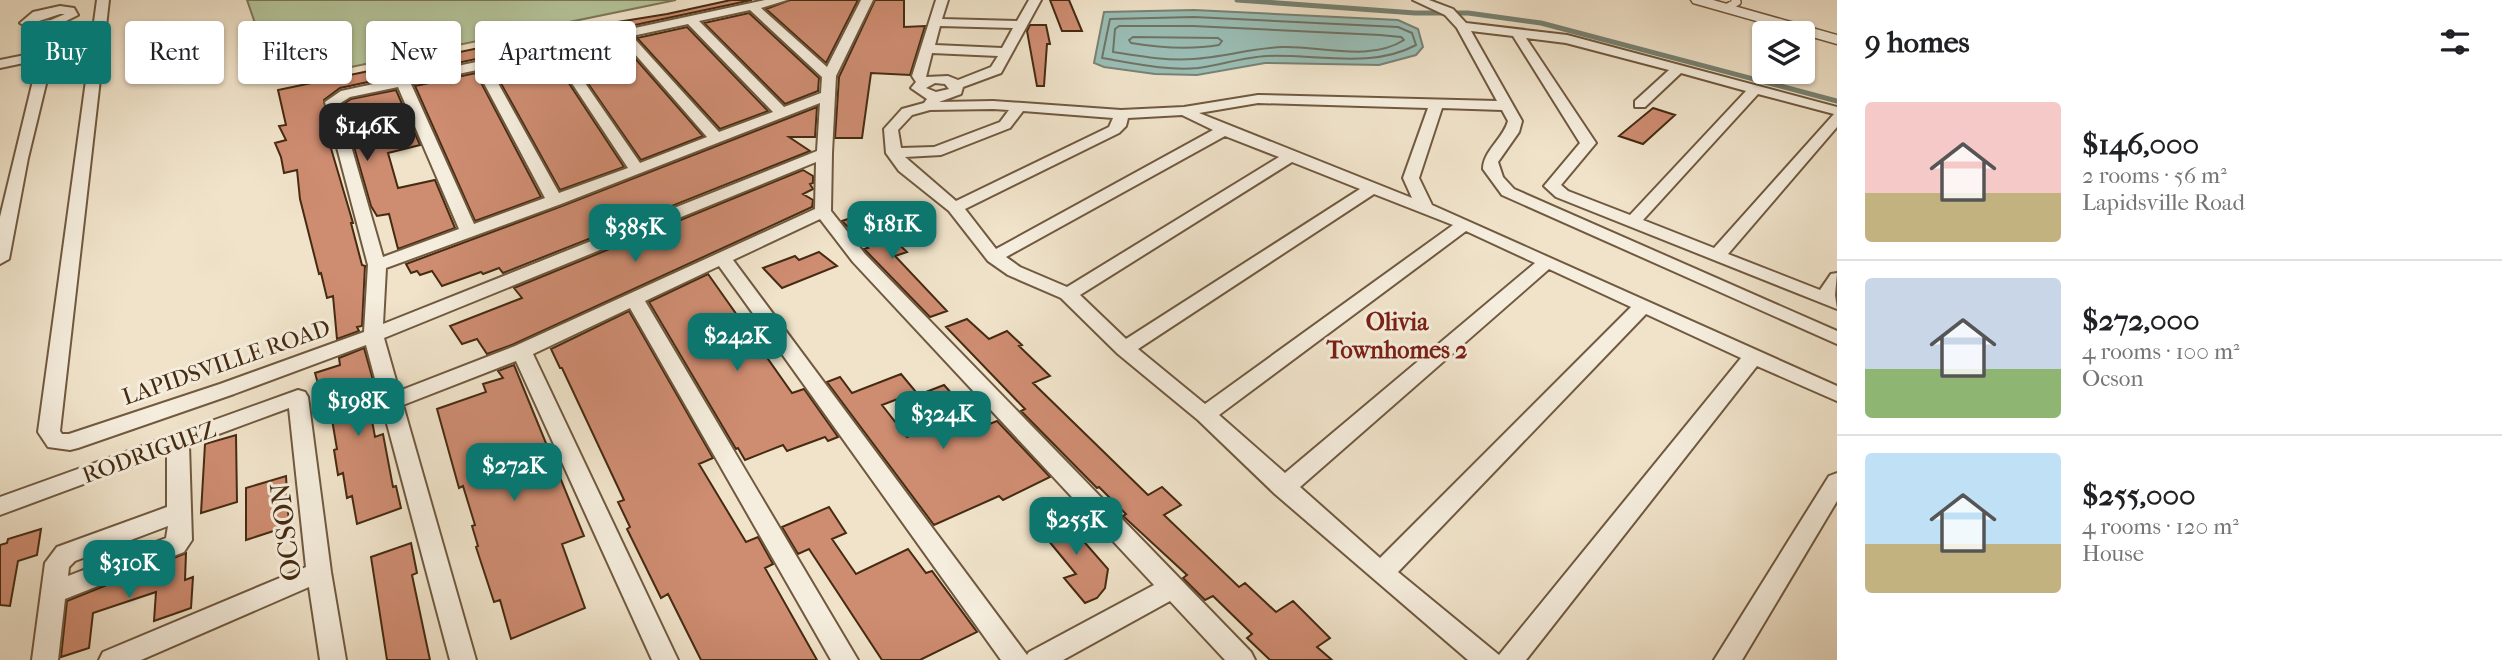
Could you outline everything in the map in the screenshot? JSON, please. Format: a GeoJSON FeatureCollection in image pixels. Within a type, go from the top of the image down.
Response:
{"type":"FeatureCollection","features":[{"type":"Feature","properties":{"kind":"street","name":"LAPIDSVILLE ROAD"},"geometry":{"type":"LineString","coordinates":[[103,0],[49,432],[56,440],[69,442],[228,389],[373,335],[824,153]]}},
{"type":"Feature","properties":{"kind":"street"},"geometry":{"type":"LineString","coordinates":[[636,31],[781,0]]}},
{"type":"Feature","properties":{"kind":"street"},"geometry":{"type":"LineString","coordinates":[[867,0],[829,85],[824,153],[824,211],[859,258],[1242,660]]}},
{"type":"Feature","properties":{"kind":"street"},"geometry":{"type":"LineString","coordinates":[[923,82],[919,76],[942,0]]}},
{"type":"Feature","properties":{"kind":"street"},"geometry":{"type":"LineString","coordinates":[[957,85],[996,70],[1035,0]]}},
{"type":"Feature","properties":{"kind":"street"},"geometry":{"type":"LineString","coordinates":[[1419,0],[1457,21],[1567,40],[1680,67],[1837,111]]}},
{"type":"Feature","properties":{"kind":"street"},"geometry":{"type":"LineString","coordinates":[[1698,0],[1730,4],[1837,40]]}},
{"type":"Feature","properties":{"kind":"street"},"geometry":{"type":"LineString","coordinates":[[27,21],[30,17],[55,5],[72,13],[59,21]]}},
{"type":"Feature","properties":{"kind":"street"},"geometry":{"type":"LineString","coordinates":[[752,6],[829,85]]}},
{"type":"Feature","properties":{"kind":"street"},"geometry":{"type":"LineString","coordinates":[[691,20],[782,113]]}},
{"type":"Feature","properties":{"kind":"street"},"geometry":{"type":"LineString","coordinates":[[1457,21],[1515,121],[1514,134],[1490,158],[1489,166],[1494,179],[1508,192],[1837,338]]}},
{"type":"Feature","properties":{"kind":"street"},"geometry":{"type":"LineString","coordinates":[[936,22],[1020,25]]}},
{"type":"Feature","properties":{"kind":"street"},"geometry":{"type":"LineString","coordinates":[[1517,33],[1588,143],[1552,186],[1562,194],[1831,300],[1837,278]]}},
{"type":"Feature","properties":{"kind":"street"},"geometry":{"type":"LineString","coordinates":[[636,48],[717,139]]}},
{"type":"Feature","properties":{"kind":"street"},"geometry":{"type":"LineString","coordinates":[[928,49],[1007,52]]}},
{"type":"Feature","properties":{"kind":"street"},"geometry":{"type":"LineString","coordinates":[[0,64],[21,60]]}},
{"type":"Feature","properties":{"kind":"street"},"geometry":{"type":"LineString","coordinates":[[1640,104],[1680,67]]}},
{"type":"Feature","properties":{"kind":"street"},"geometry":{"type":"LineString","coordinates":[[957,85],[948,80],[923,82],[918,88],[932,101],[1121,114],[1184,111],[1258,99],[1508,106]]}},
{"type":"Feature","properties":{"kind":"street"},"geometry":{"type":"LineString","coordinates":[[0,259],[39,84]]}},
{"type":"Feature","properties":{"kind":"street"},"geometry":{"type":"LineString","coordinates":[[393,84],[346,94],[332,102],[377,265],[373,335],[463,660]]}},
{"type":"Feature","properties":{"kind":"street"},"geometry":{"type":"LineString","coordinates":[[403,84],[468,232]]}},
{"type":"Feature","properties":{"kind":"street"},"geometry":{"type":"LineString","coordinates":[[492,84],[555,201]]}},
{"type":"Feature","properties":{"kind":"street"},"geometry":{"type":"LineString","coordinates":[[579,84],[637,170]]}},
{"type":"Feature","properties":{"kind":"street"},"geometry":{"type":"LineString","coordinates":[[377,265],[717,139],[782,113],[829,85]]}},
{"type":"Feature","properties":{"kind":"street"},"geometry":{"type":"LineString","coordinates":[[957,85],[957,91],[907,112],[891,129],[894,153],[905,169],[955,208],[994,257],[1014,271],[1068,294],[1125,349],[1205,415],[1283,488],[1381,573],[1488,660]]}},
{"type":"Feature","properties":{"kind":"street"},"geometry":{"type":"LineString","coordinates":[[1633,221],[1755,89]]}},
{"type":"Feature","properties":{"kind":"street"},"geometry":{"type":"LineString","coordinates":[[1426,210],[1411,178],[1436,104]]}},
{"type":"Feature","properties":{"kind":"street"},"geometry":{"type":"LineString","coordinates":[[894,153],[936,152],[1005,125],[1018,107]]}},
{"type":"Feature","properties":{"kind":"street"},"geometry":{"type":"LineString","coordinates":[[1184,111],[1290,157],[1465,224],[1837,394]]}},
{"type":"Feature","properties":{"kind":"street"},"geometry":{"type":"LineString","coordinates":[[955,208],[1114,130],[1119,126],[1121,114]]}},
{"type":"Feature","properties":{"kind":"street"},"geometry":{"type":"LineString","coordinates":[[1718,255],[1837,118]]}},
{"type":"Feature","properties":{"kind":"street"},"geometry":{"type":"LineString","coordinates":[[994,257],[1224,130]]}},
{"type":"Feature","properties":{"kind":"street"},"geometry":{"type":"LineString","coordinates":[[1068,294],[1290,157]]}},
{"type":"Feature","properties":{"kind":"street"},"geometry":{"type":"LineString","coordinates":[[0,164],[20,159]]}},
{"type":"Feature","properties":{"kind":"street"},"geometry":{"type":"LineString","coordinates":[[1125,349],[1371,189]]}},
{"type":"Feature","properties":{"kind":"street"},"geometry":{"type":"LineString","coordinates":[[393,401],[522,351],[824,211]]}},
{"type":"Feature","properties":{"kind":"street"},"geometry":{"type":"LineString","coordinates":[[1205,415],[1465,224]]}},
{"type":"Feature","properties":{"kind":"street"},"geometry":{"type":"LineString","coordinates":[[723,259],[1016,660]]}},
{"type":"Feature","properties":{"kind":"street"},"geometry":{"type":"LineString","coordinates":[[1283,488],[1547,262]]}},
{"type":"Feature","properties":{"kind":"street"},"geometry":{"type":"LineString","coordinates":[[635,300],[845,660]]}},
{"type":"Feature","properties":{"kind":"street"},"geometry":{"type":"LineString","coordinates":[[1381,573],[1643,306]]}},
{"type":"Feature","properties":{"kind":"street"},"geometry":{"type":"LineString","coordinates":[[522,351],[665,660]]}},
{"type":"Feature","properties":{"kind":"street"},"geometry":{"type":"LineString","coordinates":[[1510,660],[1754,356]]}},
{"type":"Feature","properties":{"kind":"street","name":"RODRIGUEZ"},"geometry":{"type":"LineString","coordinates":[[0,506],[298,397]]}},
{"type":"Feature","properties":{"kind":"street","name":"OCSON"},"geometry":{"type":"LineString","coordinates":[[298,397],[332,660]]}},
{"type":"Feature","properties":{"kind":"street"},"geometry":{"type":"LineString","coordinates":[[45,660],[54,592],[175,545],[180,540],[178,442]]}},
{"type":"Feature","properties":{"kind":"street"},"geometry":{"type":"LineString","coordinates":[[1727,660],[1837,482]]}},
{"type":"Feature","properties":{"kind":"street"},"geometry":{"type":"LineString","coordinates":[[112,660],[319,572]]}},
{"type":"Feature","properties":{"kind":"street"},"geometry":{"type":"LineString","coordinates":[[1038,660],[1173,587]]}},
{"type":"Feature","properties":{"kind":"green space"},"geometry":{"type":"Polygon","coordinates":[[[247,0],[676,0],[574,21],[475,21],[475,41],[461,44],[461,21],[366,21],[366,64],[352,67],[352,21],[254,21],[247,0]]]}},
{"type":"Feature","properties":{"kind":"water"},"geometry":{"type":"Polygon","coordinates":[[[1194,10],[1398,20],[1418,29],[1423,47],[1416,55],[1379,65],[1265,63],[1197,75],[1155,74],[1104,67],[1094,63],[1104,12],[1194,10]]]}},
{"type":"Feature","properties":{"kind":"building"},"geometry":{"type":"Polygon","coordinates":[[[731,0],[752,0],[636,25],[636,21],[624,21],[731,0]]]}},
{"type":"Feature","properties":{"kind":"building"},"geometry":{"type":"Polygon","coordinates":[[[790,0],[858,0],[826,63],[766,9],[790,0]]]}},
{"type":"Feature","properties":{"kind":"building"},"geometry":{"type":"Polygon","coordinates":[[[875,0],[904,0],[904,27],[925,26],[910,75],[871,73],[862,138],[835,138],[839,77],[875,0]]]}},
{"type":"Feature","properties":{"kind":"building"},"geometry":{"type":"Polygon","coordinates":[[[1050,0],[1069,0],[1082,31],[1062,31],[1050,0]]]}},
{"type":"Feature","properties":{"kind":"building"},"geometry":{"type":"Polygon","coordinates":[[[749,13],[819,78],[818,91],[785,104],[704,23],[749,13]]]}},
{"type":"Feature","properties":{"kind":"building"},"geometry":{"type":"Polygon","coordinates":[[[1030,25],[1046,25],[1050,44],[1047,44],[1044,86],[1037,86],[1027,31],[1030,25]]]}},
{"type":"Feature","properties":{"kind":"building"},"geometry":{"type":"Polygon","coordinates":[[[687,27],[768,111],[720,129],[637,38],[687,27]]]}},
{"type":"Feature","properties":{"kind":"building"},"geometry":{"type":"Polygon","coordinates":[[[475,49],[475,59],[461,62],[461,52],[475,49]]]}},
{"type":"Feature","properties":{"kind":"building"},"geometry":{"type":"Polygon","coordinates":[[[636,59],[703,136],[641,160],[588,84],[636,84],[636,59]]]}},
{"type":"Feature","properties":{"kind":"building"},"geometry":{"type":"Polygon","coordinates":[[[366,72],[366,82],[340,88],[324,100],[333,143],[330,145],[353,223],[362,265],[365,266],[362,326],[357,327],[359,331],[337,339],[333,296],[327,298],[321,273],[319,274],[300,199],[297,170],[284,173],[275,143],[286,140],[279,126],[286,125],[278,90],[307,84],[352,84],[352,75],[366,72]]]}},
{"type":"Feature","properties":{"kind":"building"},"geometry":{"type":"Polygon","coordinates":[[[475,73],[475,84],[482,84],[541,197],[475,221],[415,86],[461,84],[461,76],[475,73]]]}},
{"type":"Feature","properties":{"kind":"building"},"geometry":{"type":"Polygon","coordinates":[[[501,84],[569,84],[624,167],[560,190],[501,84]]]}},
{"type":"Feature","properties":{"kind":"building"},"geometry":{"type":"Polygon","coordinates":[[[396,90],[420,145],[388,153],[398,188],[435,180],[455,228],[398,249],[389,214],[377,216],[371,206],[342,105],[351,99],[396,90]]]}},
{"type":"Feature","properties":{"kind":"building"},"geometry":{"type":"Polygon","coordinates":[[[817,107],[815,137],[789,137],[810,151],[503,273],[499,268],[442,286],[432,271],[420,275],[417,271],[411,273],[406,264],[562,206],[817,107]]]}},
{"type":"Feature","properties":{"kind":"building"},"geometry":{"type":"Polygon","coordinates":[[[1653,108],[1675,115],[1643,144],[1619,136],[1653,108]]]}},
{"type":"Feature","properties":{"kind":"building"},"geometry":{"type":"Polygon","coordinates":[[[803,170],[813,176],[813,183],[810,184],[813,189],[803,194],[813,200],[812,207],[514,344],[487,354],[477,339],[462,344],[450,326],[522,298],[514,288],[803,170]]]}},
{"type":"Feature","properties":{"kind":"building"},"geometry":{"type":"Polygon","coordinates":[[[866,213],[907,252],[895,256],[947,311],[930,317],[864,249],[868,248],[842,221],[866,213]]]}},
{"type":"Feature","properties":{"kind":"building"},"geometry":{"type":"Polygon","coordinates":[[[819,252],[837,266],[782,288],[763,268],[795,256],[799,260],[819,252]]]}},
{"type":"Feature","properties":{"kind":"building"},"geometry":{"type":"Polygon","coordinates":[[[708,274],[792,393],[804,389],[838,437],[828,441],[825,437],[787,451],[783,445],[745,460],[738,448],[736,449],[649,302],[708,274]]]}},
{"type":"Feature","properties":{"kind":"building"},"geometry":{"type":"Polygon","coordinates":[[[629,311],[713,458],[699,464],[746,542],[758,537],[773,564],[765,568],[817,660],[701,660],[668,594],[661,598],[627,529],[630,527],[618,502],[624,500],[551,349],[629,311]]]}},
{"type":"Feature","properties":{"kind":"building"},"geometry":{"type":"Polygon","coordinates":[[[967,319],[989,339],[1007,331],[1022,345],[1019,346],[1050,376],[1033,383],[1148,495],[1162,487],[1181,505],[1164,515],[1239,587],[1245,583],[1276,612],[1293,601],[1330,638],[1317,647],[1332,660],[1270,660],[1247,638],[1252,634],[1213,596],[1205,600],[1183,578],[1187,575],[1123,516],[1126,514],[1021,411],[1025,409],[946,327],[967,319]]]}},
{"type":"Feature","properties":{"kind":"building"},"geometry":{"type":"Polygon","coordinates":[[[364,348],[373,380],[365,383],[375,437],[383,434],[393,487],[396,486],[401,508],[357,524],[352,496],[347,498],[343,473],[338,475],[334,450],[337,449],[328,396],[322,398],[315,373],[340,365],[339,358],[364,348]]]}},
{"type":"Feature","properties":{"kind":"building"},"geometry":{"type":"Polygon","coordinates":[[[514,365],[584,536],[562,544],[585,608],[511,639],[500,600],[494,602],[476,547],[478,546],[472,526],[475,525],[463,486],[459,488],[437,409],[486,392],[483,384],[503,378],[498,371],[514,365]]]}},
{"type":"Feature","properties":{"kind":"building"},"geometry":{"type":"Polygon","coordinates":[[[901,374],[916,392],[882,405],[907,437],[950,420],[926,392],[944,385],[982,427],[997,421],[1050,477],[1003,500],[999,496],[934,525],[827,382],[840,377],[852,393],[901,374]]]}},
{"type":"Feature","properties":{"kind":"building"},"geometry":{"type":"Polygon","coordinates":[[[236,435],[237,502],[201,513],[205,444],[236,435]]]}},
{"type":"Feature","properties":{"kind":"building"},"geometry":{"type":"Polygon","coordinates":[[[286,476],[289,526],[246,540],[246,488],[286,476]]]}},
{"type":"Feature","properties":{"kind":"building"},"geometry":{"type":"Polygon","coordinates":[[[829,507],[846,533],[832,539],[856,574],[908,549],[926,573],[932,571],[977,632],[920,660],[882,660],[809,549],[798,554],[782,527],[829,507]]]}},
{"type":"Feature","properties":{"kind":"building"},"geometry":{"type":"Polygon","coordinates":[[[1058,512],[1108,569],[1105,588],[1097,598],[1085,603],[1064,578],[1076,574],[1034,523],[1058,512]]]}},
{"type":"Feature","properties":{"kind":"building"},"geometry":{"type":"Polygon","coordinates":[[[41,529],[37,555],[18,561],[10,606],[0,605],[0,545],[7,543],[8,539],[41,529]]]}},
{"type":"Feature","properties":{"kind":"building"},"geometry":{"type":"Polygon","coordinates":[[[411,543],[417,573],[412,575],[430,660],[387,660],[371,557],[411,543]]]}},
{"type":"Feature","properties":{"kind":"building"},"geometry":{"type":"Polygon","coordinates":[[[186,553],[185,580],[193,577],[191,608],[154,621],[156,592],[93,613],[89,648],[61,657],[67,601],[186,553]]]}},
{"type":"Feature","properties":{"kind":"waterway"},"geometry":{"type":"LineString","coordinates":[[1237,0],[1415,13],[1468,13],[1541,23],[1837,101]]}},
{"type":"Feature","properties":{"kind":"district","name":"Olivia Townhomes 2"},"geometry":{"type":"Point","coordinates":[1397,336]}}]}
